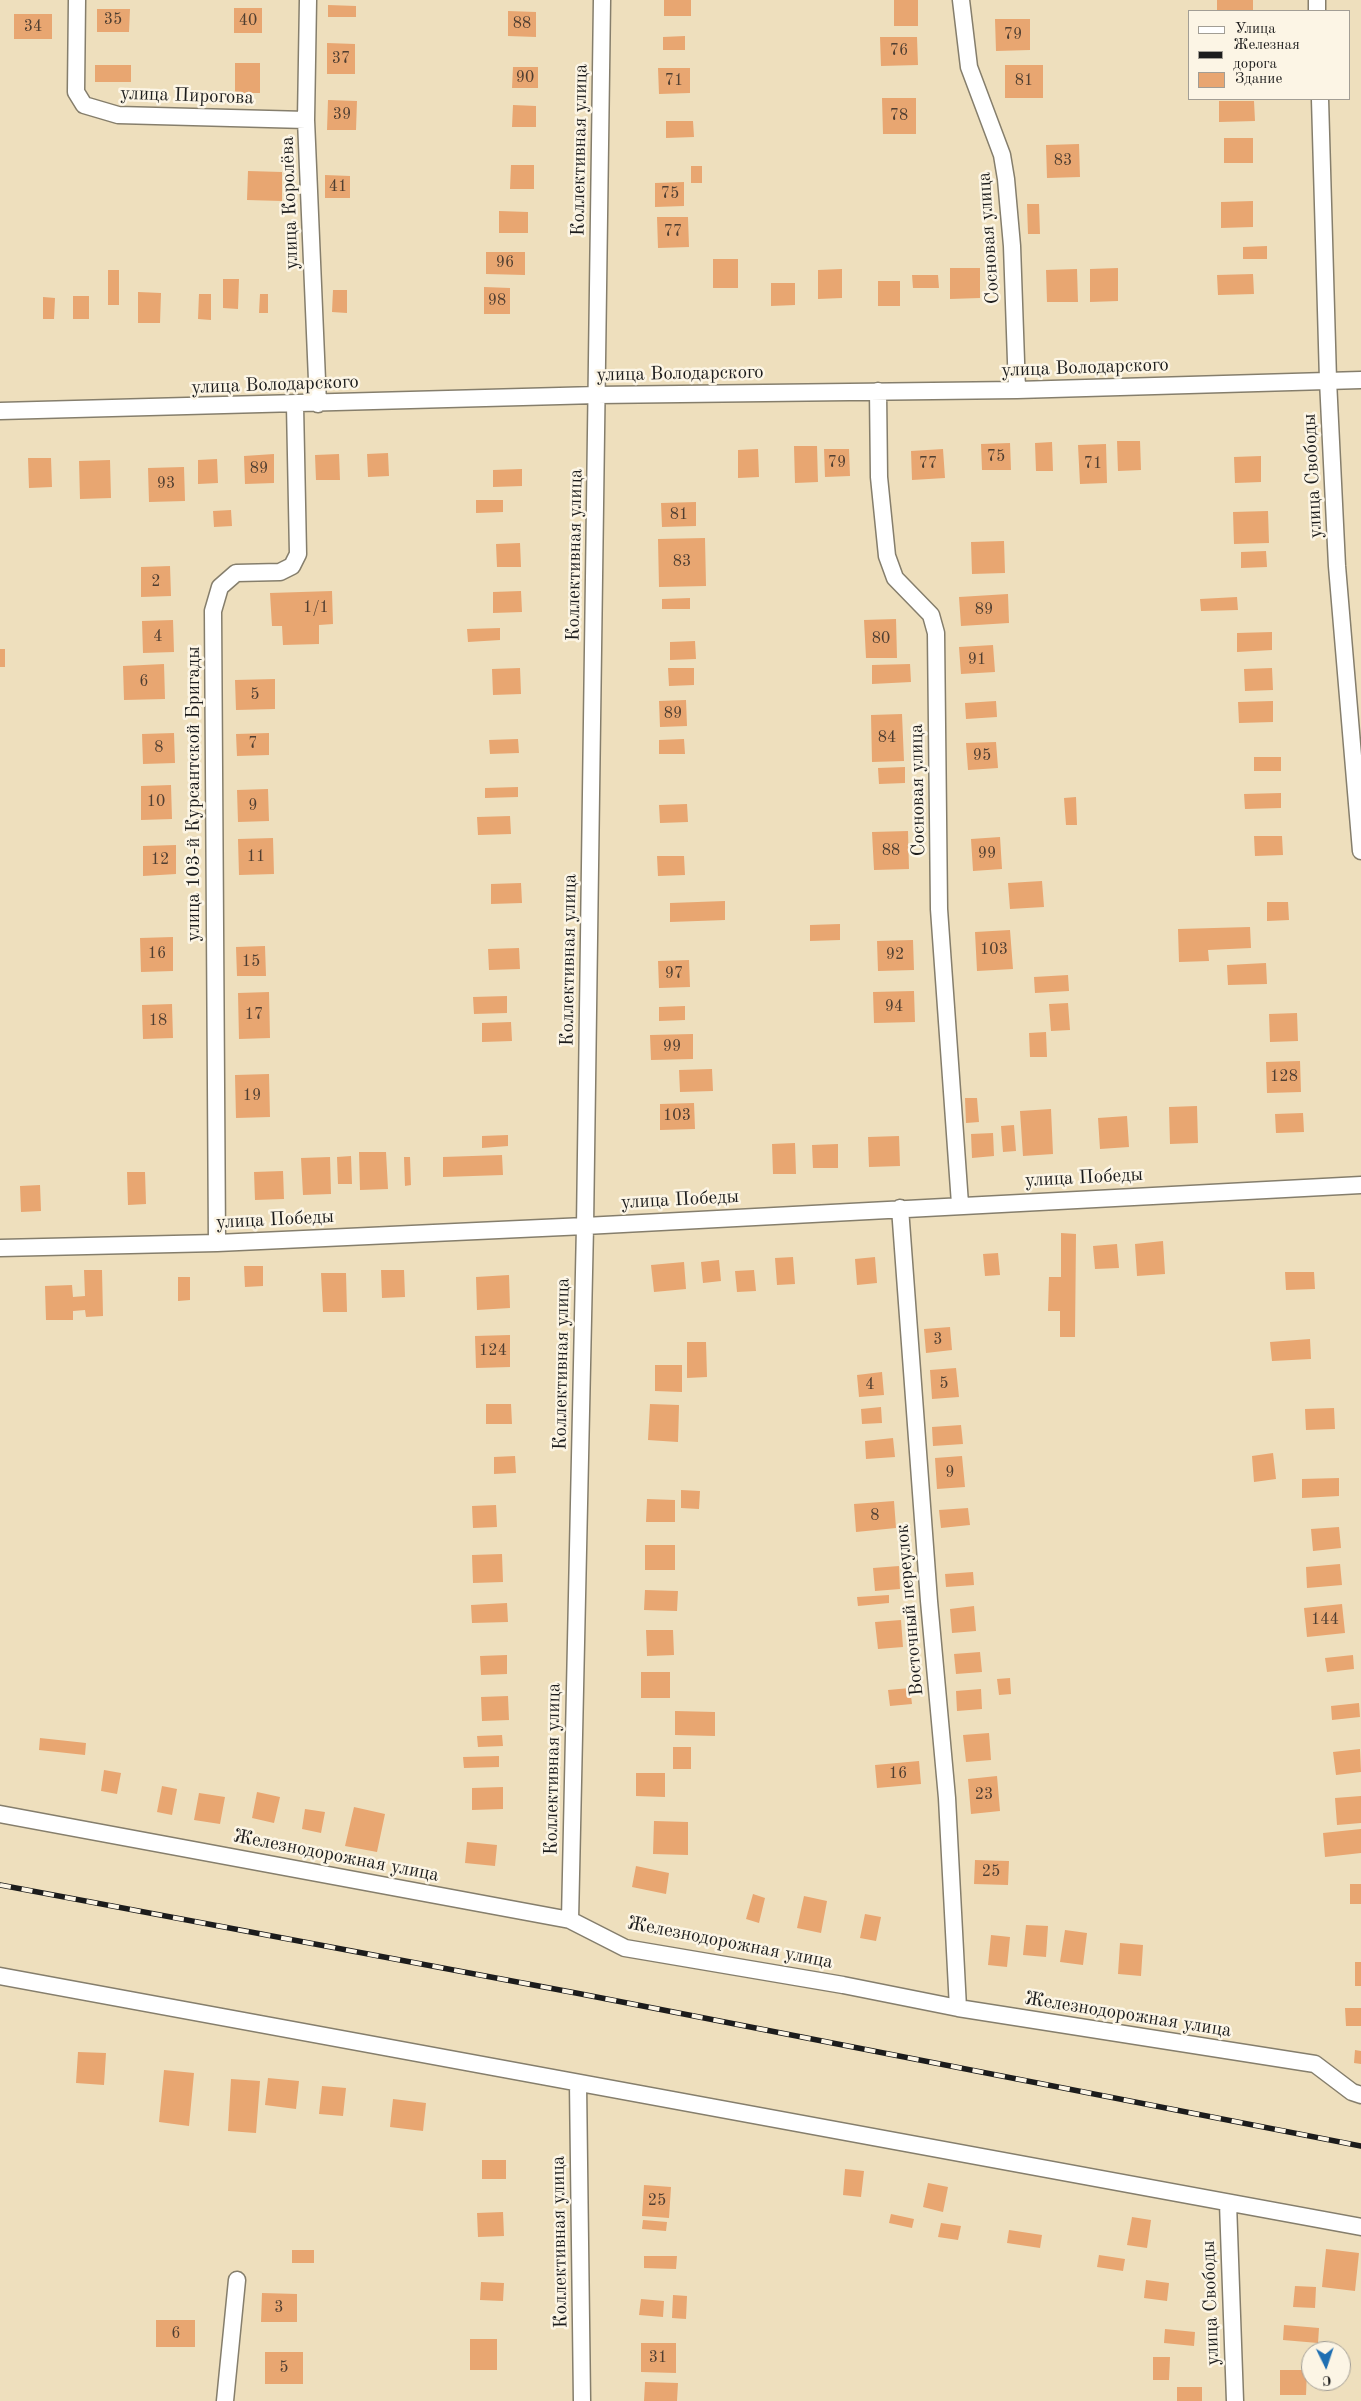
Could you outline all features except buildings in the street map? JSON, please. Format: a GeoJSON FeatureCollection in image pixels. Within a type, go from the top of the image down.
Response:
{"type":"FeatureCollection","features":[{"type":"Feature","properties":{"kind":"street","name":"улица Пирогова"},"geometry":{"type":"LineString","coordinates":[[77,0],[76,92],[84,105],[118,116],[306,120]]}},
{"type":"Feature","properties":{"kind":"street","name":"улица Королёва"},"geometry":{"type":"LineString","coordinates":[[308,0],[306,120],[318,404]]}},
{"type":"Feature","properties":{"kind":"street","name":"Коллективная улица"},"geometry":{"type":"LineString","coordinates":[[570,1920],[584,1226],[602,0]]}},
{"type":"Feature","properties":{"kind":"street","name":"Сосновая улица"},"geometry":{"type":"LineString","coordinates":[[961,0],[969,67],[1002,155],[1006,178],[1012,246],[1016,390]]}},
{"type":"Feature","properties":{"kind":"street","name":"улица Свободы"},"geometry":{"type":"LineString","coordinates":[[1320,100],[1328,380],[1338,566],[1361,850]]}},
{"type":"Feature","properties":{"kind":"street","name":"улица Володарского"},"geometry":{"type":"LineString","coordinates":[[0,411],[295,405],[597,395],[1016,390],[1361,380]]}},
{"type":"Feature","properties":{"kind":"street","name":"Сосновая улица"},"geometry":{"type":"LineString","coordinates":[[878,391],[879,477],[887,556],[895,578],[931,615],[936,633],[939,909],[960,1204]]}},
{"type":"Feature","properties":{"kind":"street","name":"улица 103-й Курсантской Бригады"},"geometry":{"type":"LineString","coordinates":[[217,1243],[213,611],[220,587],[236,573],[280,572],[292,566],[298,554],[295,405]]}},
{"type":"Feature","properties":{"kind":"street","name":"улица Победы"},"geometry":{"type":"LineString","coordinates":[[0,1248],[217,1243],[584,1226],[960,1204],[1361,1185]]}},
{"type":"Feature","properties":{"kind":"street","name":"Восточный переулок"},"geometry":{"type":"LineString","coordinates":[[900,1208],[929,1601],[947,1798],[958,2008]]}},
{"type":"Feature","properties":{"kind":"street","name":"Железнодорожная улица"},"geometry":{"type":"LineString","coordinates":[[0,1814],[570,1920],[625,1948],[843,1985],[958,2008],[1315,2064],[1352,2092],[1361,2095]]}},
{"type":"Feature","properties":{"kind":"street"},"geometry":{"type":"LineString","coordinates":[[0,1976],[1361,2227]]}},
{"type":"Feature","properties":{"kind":"street","name":"Коллективная улица"},"geometry":{"type":"LineString","coordinates":[[578,2082],[582,2401]]}},
{"type":"Feature","properties":{"kind":"street","name":"улица Свободы"},"geometry":{"type":"LineString","coordinates":[[1228,2203],[1235,2401]]}},
{"type":"Feature","properties":{"kind":"street"},"geometry":{"type":"LineString","coordinates":[[225,2401],[237,2280]]}},
{"type":"Feature","properties":{"kind":"railway"},"geometry":{"type":"LineString","coordinates":[[0,1885],[576,1993],[1361,2146]]}}]}
